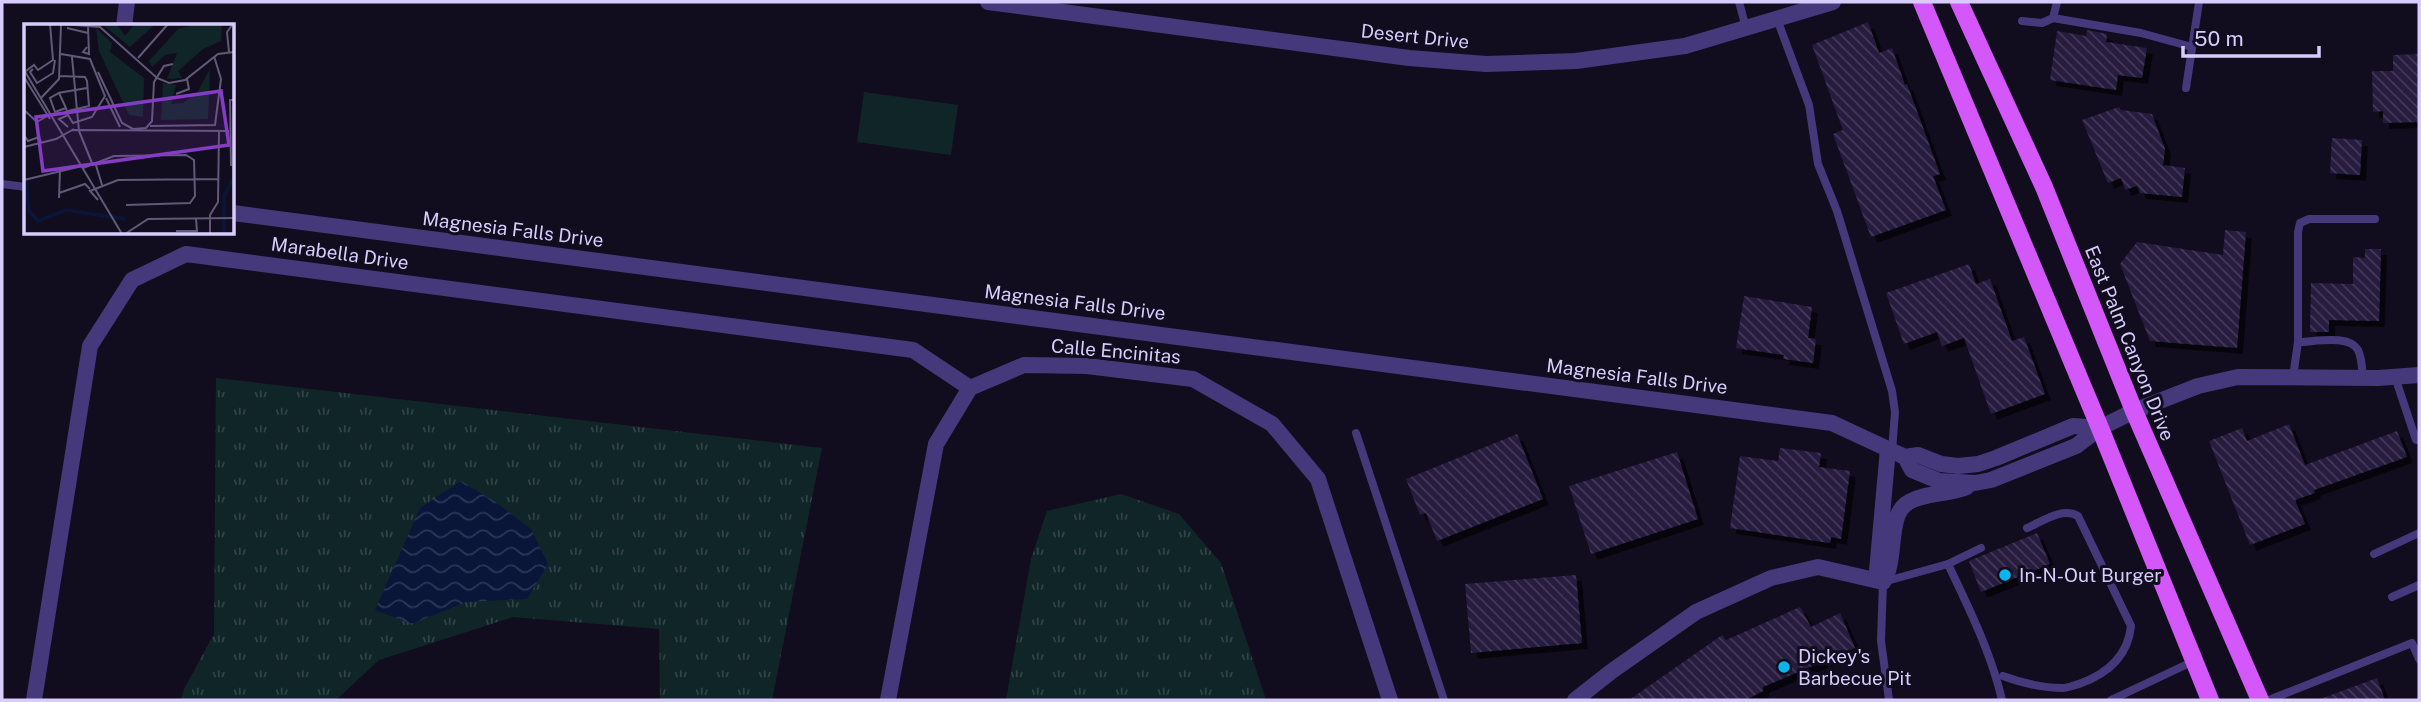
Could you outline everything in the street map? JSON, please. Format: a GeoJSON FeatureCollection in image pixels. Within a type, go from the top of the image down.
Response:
{"type":"FeatureCollection","features":[{"type":"Feature","properties":{"kind":"main road"},"geometry":{"type":"LineString","coordinates":[[1922,2],[2210,700]]}},
{"type":"Feature","properties":{"kind":"main road","name":"East Palm Canyon Drive"},"geometry":{"type":"LineString","coordinates":[[1959,2],[2044,187],[2134,411],[2260,700]]}},
{"type":"Feature","properties":{"kind":"street"},"geometry":{"type":"LineString","coordinates":[[124,24],[127,2]]}},
{"type":"Feature","properties":{"kind":"street","name":"Desert Drive"},"geometry":{"type":"LineString","coordinates":[[988,2],[1409,58],[1486,64],[1590,59],[1685,46],[1833,2]]}},
{"type":"Feature","properties":{"kind":"street","name":"Magnesia Falls Drive"},"geometry":{"type":"LineString","coordinates":[[234,213],[1832,423],[1895,452],[1918,455],[1958,467],[1978,464],[2073,426],[2099,428]]}},
{"type":"Feature","properties":{"kind":"street","name":"Marabella Drive"},"geometry":{"type":"LineString","coordinates":[[34,700],[90,346],[132,280],[186,254],[913,350],[970,388]]}},
{"type":"Feature","properties":{"kind":"street","name":"Calle Encinitas"},"geometry":{"type":"LineString","coordinates":[[970,388],[1024,365],[1087,366],[1193,379],[1272,424],[1318,479],[1390,700]]}},
{"type":"Feature","properties":{"kind":"street","name":"Magnesia Falls Drive"},"geometry":{"type":"LineString","coordinates":[[1895,452],[1912,470],[1939,481],[1980,482],[2076,446],[2099,428],[2198,386],[2238,377],[2363,378],[2419,375]]}},
{"type":"Feature","properties":{"kind":"street"},"geometry":{"type":"LineString","coordinates":[[888,700],[936,443],[970,388]]}},
{"type":"Feature","properties":{"kind":"street"},"geometry":{"type":"LineString","coordinates":[[1883,582],[1877,570],[1895,452]]}},
{"type":"Feature","properties":{"kind":"street"},"geometry":{"type":"LineString","coordinates":[[1883,582],[1890,571],[1895,519],[1905,503],[1959,491],[1980,482]]}},
{"type":"Feature","properties":{"kind":"street"},"geometry":{"type":"LineString","coordinates":[[1575,700],[1696,612],[1771,578],[1818,567],[1883,582]]}},
{"type":"Feature","properties":{"kind":"lane"},"geometry":{"type":"LineString","coordinates":[[1739,2],[1746,28]]}},
{"type":"Feature","properties":{"kind":"lane"},"geometry":{"type":"LineString","coordinates":[[2053,18],[2057,2]]}},
{"type":"Feature","properties":{"kind":"lane"},"geometry":{"type":"LineString","coordinates":[[2186,88],[2199,2]]}},
{"type":"Feature","properties":{"kind":"lane"},"geometry":{"type":"LineString","coordinates":[[2022,21],[2042,23],[2053,18],[2141,33],[2192,47]]}},
{"type":"Feature","properties":{"kind":"lane"},"geometry":{"type":"LineString","coordinates":[[1777,19],[1809,106],[1818,164],[1841,224],[1892,391],[1895,452]]}},
{"type":"Feature","properties":{"kind":"lane"},"geometry":{"type":"LineString","coordinates":[[2,184],[24,187]]}},
{"type":"Feature","properties":{"kind":"lane"},"geometry":{"type":"LineString","coordinates":[[2293,377],[2298,342],[2300,223],[2309,219],[2375,219]]}},
{"type":"Feature","properties":{"kind":"lane"},"geometry":{"type":"LineString","coordinates":[[2298,342],[2342,341],[2353,344],[2360,352],[2363,378]]}},
{"type":"Feature","properties":{"kind":"lane"},"geometry":{"type":"LineString","coordinates":[[2395,377],[2418,442]]}},
{"type":"Feature","properties":{"kind":"lane"},"geometry":{"type":"LineString","coordinates":[[1356,433],[1444,700]]}},
{"type":"Feature","properties":{"kind":"lane"},"geometry":{"type":"LineString","coordinates":[[2003,676],[2024,684],[2066,688],[2094,678],[2115,663],[2130,638],[2131,625],[2078,516],[2060,513],[2027,528]]}},
{"type":"Feature","properties":{"kind":"lane"},"geometry":{"type":"LineString","coordinates":[[2374,554],[2419,533]]}},
{"type":"Feature","properties":{"kind":"lane"},"geometry":{"type":"LineString","coordinates":[[1889,700],[1881,641],[1883,582],[1948,564],[1981,548]]}},
{"type":"Feature","properties":{"kind":"lane"},"geometry":{"type":"LineString","coordinates":[[1948,564],[1982,636],[1997,679],[2001,700]]}},
{"type":"Feature","properties":{"kind":"lane"},"geometry":{"type":"LineString","coordinates":[[2392,597],[2419,585]]}},
{"type":"Feature","properties":{"kind":"lane"},"geometry":{"type":"LineString","coordinates":[[2269,700],[2416,642],[2419,659]]}},
{"type":"Feature","properties":{"kind":"lane"},"geometry":{"type":"LineString","coordinates":[[2111,700],[2194,661]]}},
{"type":"Feature","properties":{"kind":"green space"},"geometry":{"type":"Polygon","coordinates":[[[864,92],[958,105],[951,155],[857,142],[864,92]]]}},
{"type":"Feature","properties":{"kind":"green space"},"geometry":{"type":"Polygon","coordinates":[[[216,378],[822,448],[772,700],[659,700],[659,629],[513,617],[379,660],[336,700],[181,700],[184,689],[214,634],[216,378]]]}},
{"type":"Feature","properties":{"kind":"green space"},"geometry":{"type":"Polygon","coordinates":[[[1121,494],[1179,514],[1221,563],[1266,700],[1006,700],[1031,559],[1047,511],[1121,494]]]}},
{"type":"Feature","properties":{"kind":"water"},"geometry":{"type":"Polygon","coordinates":[[[461,481],[497,503],[531,529],[548,564],[527,599],[466,602],[411,624],[375,610],[420,508],[461,481]]]}},
{"type":"Feature","properties":{"kind":"building"},"geometry":{"type":"Polygon","coordinates":[[[1868,22],[1879,53],[1892,48],[1905,85],[1907,84],[1940,174],[1933,176],[1946,210],[1871,237],[1833,134],[1843,130],[1812,45],[1868,22]]]}},
{"type":"Feature","properties":{"kind":"building"},"geometry":{"type":"Polygon","coordinates":[[[2087,30],[2107,34],[2106,42],[2147,48],[2142,78],[2118,75],[2116,90],[2050,80],[2057,31],[2086,36],[2087,30]]]}},
{"type":"Feature","properties":{"kind":"building"},"geometry":{"type":"Polygon","coordinates":[[[2419,54],[2419,122],[2383,123],[2383,111],[2373,112],[2372,71],[2393,71],[2393,55],[2419,54]]]}},
{"type":"Feature","properties":{"kind":"building"},"geometry":{"type":"Polygon","coordinates":[[[2119,107],[2121,110],[2152,114],[2165,149],[2163,165],[2185,168],[2182,197],[2140,193],[2137,186],[2125,190],[2121,178],[2108,183],[2082,120],[2119,107]]]}},
{"type":"Feature","properties":{"kind":"building"},"geometry":{"type":"Polygon","coordinates":[[[2332,138],[2362,140],[2360,175],[2330,173],[2332,138]]]}},
{"type":"Feature","properties":{"kind":"building"},"geometry":{"type":"Polygon","coordinates":[[[2225,230],[2246,232],[2237,348],[2150,341],[2120,264],[2137,242],[2223,255],[2225,230]]]}},
{"type":"Feature","properties":{"kind":"building"},"geometry":{"type":"Polygon","coordinates":[[[2365,249],[2381,249],[2379,321],[2329,320],[2329,332],[2310,332],[2311,283],[2353,284],[2353,257],[2365,258],[2365,249]]]}},
{"type":"Feature","properties":{"kind":"building"},"geometry":{"type":"Polygon","coordinates":[[[1969,264],[1976,284],[1990,279],[2012,341],[2024,337],[2045,394],[1991,414],[1964,338],[1942,346],[1937,332],[1904,344],[1886,293],[1969,264]]]}},
{"type":"Feature","properties":{"kind":"building"},"geometry":{"type":"Polygon","coordinates":[[[1744,296],[1812,307],[1808,338],[1816,339],[1813,363],[1783,359],[1784,355],[1736,348],[1744,296]]]}},
{"type":"Feature","properties":{"kind":"building"},"geometry":{"type":"Polygon","coordinates":[[[2289,424],[2305,465],[2397,431],[2407,457],[2314,490],[2315,493],[2295,500],[2305,524],[2250,545],[2209,441],[2242,428],[2247,441],[2289,424]]]}},
{"type":"Feature","properties":{"kind":"building"},"geometry":{"type":"Polygon","coordinates":[[[1517,434],[1543,499],[1437,541],[1426,513],[1420,515],[1406,479],[1517,434]]]}},
{"type":"Feature","properties":{"kind":"building"},"geometry":{"type":"Polygon","coordinates":[[[1780,448],[1821,453],[1819,467],[1850,471],[1841,539],[1831,537],[1830,543],[1730,528],[1740,456],[1778,461],[1780,448]]]}},
{"type":"Feature","properties":{"kind":"building"},"geometry":{"type":"Polygon","coordinates":[[[1677,452],[1698,519],[1591,554],[1569,486],[1677,452]]]}},
{"type":"Feature","properties":{"kind":"building"},"geometry":{"type":"Polygon","coordinates":[[[2037,533],[2050,564],[1981,592],[1969,561],[2037,533]]]}},
{"type":"Feature","properties":{"kind":"building"},"geometry":{"type":"Polygon","coordinates":[[[1576,575],[1582,643],[1471,653],[1465,584],[1576,575]]]}},
{"type":"Feature","properties":{"kind":"building"},"geometry":{"type":"Polygon","coordinates":[[[1800,607],[1811,627],[1840,613],[1855,648],[1763,687],[1763,691],[1746,700],[1629,700],[1722,635],[1726,640],[1800,607]]]}},
{"type":"Feature","properties":{"kind":"building"},"geometry":{"type":"Polygon","coordinates":[[[2377,678],[2385,700],[2320,699],[2377,678]]]}},
{"type":"Feature","properties":{"kind":"place","name":"In-N-Out Burger"},"geometry":{"type":"Point","coordinates":[2005,575]}},
{"type":"Feature","properties":{"kind":"place","name":"Dickey's Barbecue Pit"},"geometry":{"type":"Point","coordinates":[1784,667]}}]}
